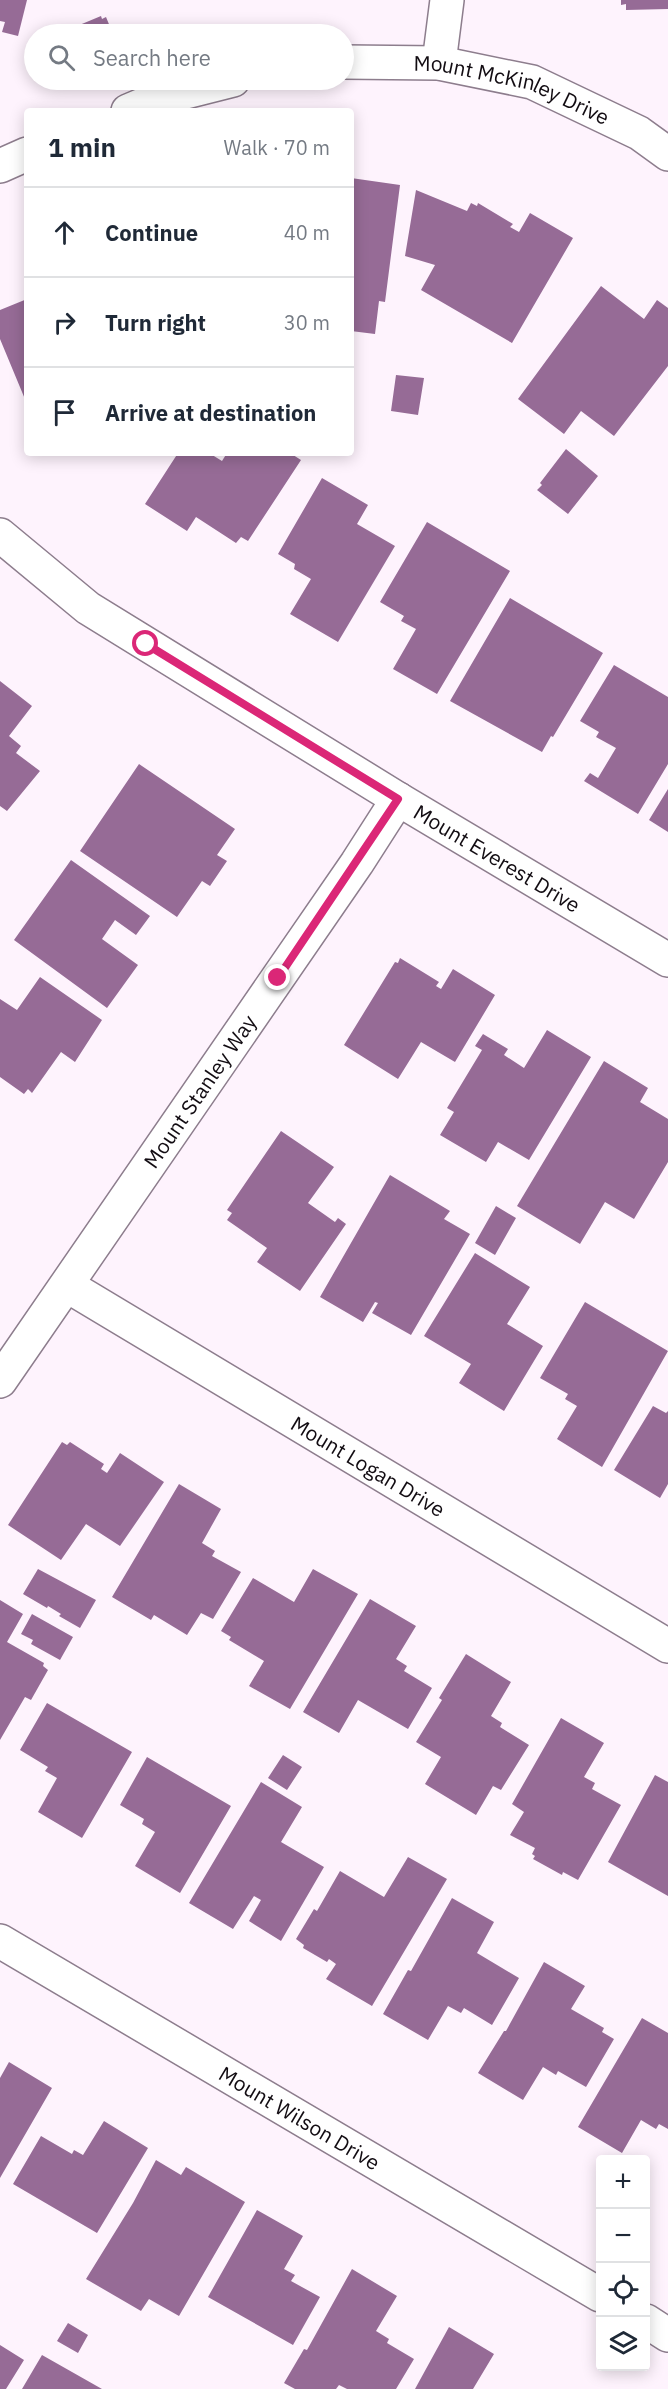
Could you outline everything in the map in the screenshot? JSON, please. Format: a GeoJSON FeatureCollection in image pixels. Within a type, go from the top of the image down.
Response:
{"type":"FeatureCollection","features":[{"type":"Feature","properties":{"kind":"street"},"geometry":{"type":"LineString","coordinates":[[438,63],[447,0]]}},
{"type":"Feature","properties":{"kind":"street","name":"Mount McKinley Drive"},"geometry":{"type":"LineString","coordinates":[[354,62],[438,63],[532,82],[639,133],[668,154]]}},
{"type":"Feature","properties":{"kind":"street"},"geometry":{"type":"LineString","coordinates":[[135,108],[154,100],[194,90]]}},
{"type":"Feature","properties":{"kind":"street"},"geometry":{"type":"LineString","coordinates":[[0,166],[24,155]]}},
{"type":"Feature","properties":{"kind":"street","name":"Mount Everest Drive"},"geometry":{"type":"LineString","coordinates":[[0,535],[88,608],[398,799],[668,960]]}},
{"type":"Feature","properties":{"kind":"street","name":"Mount Stanley Way"},"geometry":{"type":"LineString","coordinates":[[0,1381],[68,1286],[357,863],[398,799]]}},
{"type":"Feature","properties":{"kind":"street","name":"Mount Logan Drive"},"geometry":{"type":"LineString","coordinates":[[68,1286],[668,1647]]}},
{"type":"Feature","properties":{"kind":"street","name":"Mount Wilson Drive"},"geometry":{"type":"LineString","coordinates":[[0,1941],[596,2293]]}},
{"type":"Feature","properties":{"kind":"street"},"geometry":{"type":"LineString","coordinates":[[650,2324],[668,2335]]}},
{"type":"Feature","properties":{"kind":"building"},"geometry":{"type":"Polygon","coordinates":[[[0,0],[27,0],[18,36],[2,32],[5,22],[0,21],[0,0]]]}},
{"type":"Feature","properties":{"kind":"building"},"geometry":{"type":"Polygon","coordinates":[[[621,0],[668,0],[668,9],[626,10],[626,4],[621,5],[621,0]]]}},
{"type":"Feature","properties":{"kind":"building"},"geometry":{"type":"Polygon","coordinates":[[[101,16],[102,19],[106,17],[109,24],[82,24],[101,16]]]}},
{"type":"Feature","properties":{"kind":"building"},"geometry":{"type":"Polygon","coordinates":[[[354,178],[400,185],[385,302],[379,301],[375,334],[354,331],[354,178]]]}},
{"type":"Feature","properties":{"kind":"building"},"geometry":{"type":"Polygon","coordinates":[[[416,190],[467,211],[471,203],[477,206],[478,203],[513,224],[510,227],[519,232],[530,213],[573,238],[512,343],[421,290],[435,265],[405,256],[416,190]]]}},
{"type":"Feature","properties":{"kind":"building"},"geometry":{"type":"Polygon","coordinates":[[[601,286],[644,319],[657,300],[668,308],[668,366],[614,436],[581,411],[564,434],[518,399],[601,286]]]}},
{"type":"Feature","properties":{"kind":"building"},"geometry":{"type":"Polygon","coordinates":[[[24,300],[24,397],[0,339],[0,310],[24,300]]]}},
{"type":"Feature","properties":{"kind":"building"},"geometry":{"type":"Polygon","coordinates":[[[396,375],[424,378],[418,415],[391,411],[396,375]]]}},
{"type":"Feature","properties":{"kind":"building"},"geometry":{"type":"Polygon","coordinates":[[[566,449],[598,476],[568,514],[537,490],[566,449]]]}},
{"type":"Feature","properties":{"kind":"building"},"geometry":{"type":"Polygon","coordinates":[[[176,456],[214,456],[222,461],[225,456],[295,456],[301,460],[248,541],[241,537],[236,543],[196,517],[187,531],[145,504],[176,456]]]}},
{"type":"Feature","properties":{"kind":"building"},"geometry":{"type":"Polygon","coordinates":[[[322,478],[368,505],[357,524],[395,546],[338,642],[290,614],[311,579],[294,569],[295,564],[278,554],[322,478]]]}},
{"type":"Feature","properties":{"kind":"building"},"geometry":{"type":"Polygon","coordinates":[[[427,522],[510,571],[437,694],[393,669],[416,629],[401,621],[404,616],[380,602],[427,522]]]}},
{"type":"Feature","properties":{"kind":"building"},"geometry":{"type":"Polygon","coordinates":[[[510,598],[603,653],[542,752],[450,701],[510,598]]]}},
{"type":"Feature","properties":{"kind":"building"},"geometry":{"type":"Polygon","coordinates":[[[614,665],[668,697],[668,764],[638,814],[584,781],[590,773],[598,778],[616,748],[596,737],[599,732],[580,721],[614,665]]]}},
{"type":"Feature","properties":{"kind":"building"},"geometry":{"type":"Polygon","coordinates":[[[0,681],[32,706],[9,736],[21,746],[16,753],[40,771],[7,811],[0,806],[0,681]]]}},
{"type":"Feature","properties":{"kind":"building"},"geometry":{"type":"Polygon","coordinates":[[[139,764],[235,829],[217,855],[227,861],[210,886],[202,881],[177,917],[80,851],[139,764]]]}},
{"type":"Feature","properties":{"kind":"building"},"geometry":{"type":"Polygon","coordinates":[[[668,789],[668,832],[649,820],[668,789]]]}},
{"type":"Feature","properties":{"kind":"building"},"geometry":{"type":"Polygon","coordinates":[[[71,860],[150,916],[136,935],[115,920],[102,939],[138,965],[107,1008],[14,940],[71,860]]]}},
{"type":"Feature","properties":{"kind":"building"},"geometry":{"type":"Polygon","coordinates":[[[400,958],[439,982],[436,986],[441,989],[453,969],[495,995],[455,1062],[421,1042],[398,1079],[344,1045],[395,962],[398,963],[400,958]]]}},
{"type":"Feature","properties":{"kind":"building"},"geometry":{"type":"Polygon","coordinates":[[[40,977],[102,1020],[75,1062],[61,1052],[32,1093],[28,1089],[24,1094],[0,1077],[0,999],[17,1010],[40,977]]]}},
{"type":"Feature","properties":{"kind":"building"},"geometry":{"type":"Polygon","coordinates":[[[547,1030],[591,1057],[529,1160],[498,1142],[486,1162],[440,1135],[454,1112],[447,1108],[482,1050],[475,1046],[483,1034],[508,1049],[504,1055],[524,1068],[547,1030]]]}},
{"type":"Feature","properties":{"kind":"building"},"geometry":{"type":"Polygon","coordinates":[[[604,1061],[648,1088],[640,1102],[668,1119],[668,1162],[634,1219],[605,1202],[580,1244],[517,1206],[604,1061]]]}},
{"type":"Feature","properties":{"kind":"building"},"geometry":{"type":"Polygon","coordinates":[[[281,1131],[334,1167],[308,1203],[335,1222],[338,1218],[346,1224],[300,1291],[257,1262],[267,1248],[227,1220],[232,1213],[227,1210],[281,1131]]]}},
{"type":"Feature","properties":{"kind":"building"},"geometry":{"type":"Polygon","coordinates":[[[390,1175],[450,1211],[444,1219],[470,1234],[411,1335],[372,1313],[378,1303],[375,1302],[363,1322],[320,1297],[390,1175]]]}},
{"type":"Feature","properties":{"kind":"building"},"geometry":{"type":"Polygon","coordinates":[[[496,1206],[516,1218],[495,1255],[475,1243],[496,1206]]]}},
{"type":"Feature","properties":{"kind":"building"},"geometry":{"type":"Polygon","coordinates":[[[475,1253],[530,1287],[507,1324],[543,1346],[504,1411],[459,1383],[471,1364],[424,1336],[475,1253]]]}},
{"type":"Feature","properties":{"kind":"building"},"geometry":{"type":"Polygon","coordinates":[[[585,1302],[668,1351],[602,1467],[557,1439],[577,1406],[565,1399],[568,1394],[540,1378],[585,1302]]]}},
{"type":"Feature","properties":{"kind":"building"},"geometry":{"type":"Polygon","coordinates":[[[653,1406],[666,1413],[668,1411],[668,1484],[660,1498],[614,1470],[653,1406]]]}},
{"type":"Feature","properties":{"kind":"building"},"geometry":{"type":"Polygon","coordinates":[[[62,1442],[67,1445],[70,1442],[104,1464],[101,1469],[107,1473],[120,1453],[164,1482],[120,1546],[86,1524],[61,1560],[8,1525],[62,1442]]]}},
{"type":"Feature","properties":{"kind":"building"},"geometry":{"type":"Polygon","coordinates":[[[179,1484],[221,1509],[202,1543],[215,1551],[212,1556],[241,1572],[213,1619],[201,1613],[187,1635],[154,1615],[151,1620],[112,1597],[179,1484]]]}},
{"type":"Feature","properties":{"kind":"building"},"geometry":{"type":"Polygon","coordinates":[[[38,1569],[96,1600],[80,1628],[59,1616],[61,1614],[48,1606],[47,1608],[23,1594],[38,1569]]]}},
{"type":"Feature","properties":{"kind":"building"},"geometry":{"type":"Polygon","coordinates":[[[313,1569],[358,1594],[290,1709],[249,1686],[264,1661],[229,1640],[231,1637],[221,1631],[253,1578],[294,1602],[313,1569]]]}},
{"type":"Feature","properties":{"kind":"building"},"geometry":{"type":"Polygon","coordinates":[[[370,1599],[416,1626],[396,1659],[407,1666],[404,1671],[432,1688],[408,1729],[358,1700],[339,1733],[303,1712],[370,1599]]]}},
{"type":"Feature","properties":{"kind":"building"},"geometry":{"type":"Polygon","coordinates":[[[0,1600],[23,1614],[7,1642],[44,1663],[43,1666],[48,1670],[31,1700],[25,1697],[0,1740],[0,1600]]]}},
{"type":"Feature","properties":{"kind":"building"},"geometry":{"type":"Polygon","coordinates":[[[32,1614],[73,1637],[60,1660],[31,1644],[33,1640],[21,1634],[32,1614]]]}},
{"type":"Feature","properties":{"kind":"building"},"geometry":{"type":"Polygon","coordinates":[[[466,1654],[511,1682],[491,1716],[502,1723],[500,1727],[529,1745],[501,1790],[493,1786],[476,1815],[425,1784],[441,1757],[416,1742],[442,1700],[439,1698],[466,1654]]]}},
{"type":"Feature","properties":{"kind":"building"},"geometry":{"type":"Polygon","coordinates":[[[47,1703],[132,1752],[82,1838],[38,1812],[57,1778],[45,1771],[48,1767],[20,1750],[47,1703]]]}},
{"type":"Feature","properties":{"kind":"building"},"geometry":{"type":"Polygon","coordinates":[[[561,1718],[604,1743],[584,1777],[595,1783],[592,1789],[621,1805],[578,1880],[563,1872],[562,1875],[533,1859],[535,1856],[532,1854],[535,1848],[510,1835],[524,1812],[512,1804],[561,1718]]]}},
{"type":"Feature","properties":{"kind":"building"},"geometry":{"type":"Polygon","coordinates":[[[283,1755],[302,1767],[287,1790],[268,1778],[283,1755]]]}},
{"type":"Feature","properties":{"kind":"building"},"geometry":{"type":"Polygon","coordinates":[[[147,1757],[231,1806],[180,1893],[135,1866],[155,1832],[142,1824],[144,1819],[120,1805],[147,1757]]]}},
{"type":"Feature","properties":{"kind":"building"},"geometry":{"type":"Polygon","coordinates":[[[655,1775],[668,1782],[668,1896],[608,1862],[655,1775]]]}},
{"type":"Feature","properties":{"kind":"building"},"geometry":{"type":"Polygon","coordinates":[[[261,1782],[302,1807],[281,1842],[324,1867],[281,1941],[249,1921],[261,1900],[254,1896],[233,1929],[189,1903],[261,1782]]]}},
{"type":"Feature","properties":{"kind":"building"},"geometry":{"type":"Polygon","coordinates":[[[408,1857],[447,1879],[372,2006],[326,1979],[336,1964],[329,1959],[327,1962],[303,1948],[304,1945],[296,1939],[314,1909],[317,1911],[340,1871],[384,1897],[408,1857]]]}},
{"type":"Feature","properties":{"kind":"building"},"geometry":{"type":"Polygon","coordinates":[[[452,1898],[494,1922],[477,1953],[519,1978],[492,2025],[464,2008],[461,2013],[448,2006],[428,2040],[383,2014],[408,1970],[411,1971],[452,1898]]]}},
{"type":"Feature","properties":{"kind":"building"},"geometry":{"type":"Polygon","coordinates":[[[544,1962],[585,1986],[571,2009],[604,2028],[602,2032],[614,2039],[586,2087],[558,2071],[556,2075],[543,2067],[523,2100],[478,2073],[506,2031],[544,1962]]]}},
{"type":"Feature","properties":{"kind":"building"},"geometry":{"type":"Polygon","coordinates":[[[642,2018],[668,2033],[668,2129],[659,2124],[656,2129],[641,2120],[622,2153],[578,2127],[642,2018]]]}},
{"type":"Feature","properties":{"kind":"building"},"geometry":{"type":"Polygon","coordinates":[[[9,2062],[52,2088],[0,2178],[0,2078],[9,2062]]]}},
{"type":"Feature","properties":{"kind":"building"},"geometry":{"type":"Polygon","coordinates":[[[104,2121],[148,2148],[97,2233],[13,2184],[41,2136],[72,2154],[74,2150],[83,2155],[104,2121]]]}},
{"type":"Feature","properties":{"kind":"building"},"geometry":{"type":"Polygon","coordinates":[[[156,2160],[181,2175],[186,2167],[245,2202],[179,2316],[149,2299],[141,2311],[86,2279],[133,2203],[156,2160]]]}},
{"type":"Feature","properties":{"kind":"building"},"geometry":{"type":"Polygon","coordinates":[[[257,2210],[303,2236],[284,2269],[295,2275],[291,2281],[320,2297],[293,2345],[208,2297],[257,2210]]]}},
{"type":"Feature","properties":{"kind":"building"},"geometry":{"type":"Polygon","coordinates":[[[352,2269],[397,2296],[376,2331],[389,2339],[387,2343],[414,2359],[396,2389],[347,2389],[339,2385],[336,2389],[295,2389],[284,2383],[304,2349],[307,2350],[352,2269]]]}},
{"type":"Feature","properties":{"kind":"building"},"geometry":{"type":"Polygon","coordinates":[[[68,2323],[88,2335],[78,2353],[57,2341],[68,2323]]]}},
{"type":"Feature","properties":{"kind":"building"},"geometry":{"type":"Polygon","coordinates":[[[449,2327],[494,2354],[473,2389],[415,2389],[449,2327]]]}},
{"type":"Feature","properties":{"kind":"building"},"geometry":{"type":"Polygon","coordinates":[[[0,2345],[24,2360],[6,2389],[0,2389],[0,2345]]]}},
{"type":"Feature","properties":{"kind":"building"},"geometry":{"type":"Polygon","coordinates":[[[42,2355],[102,2389],[22,2389],[42,2355]]]}},
{"type":"Feature","properties":{"kind":"route"},"geometry":{"type":"LineString","coordinates":[[146,644],[398,799],[278,978]]}}]}
